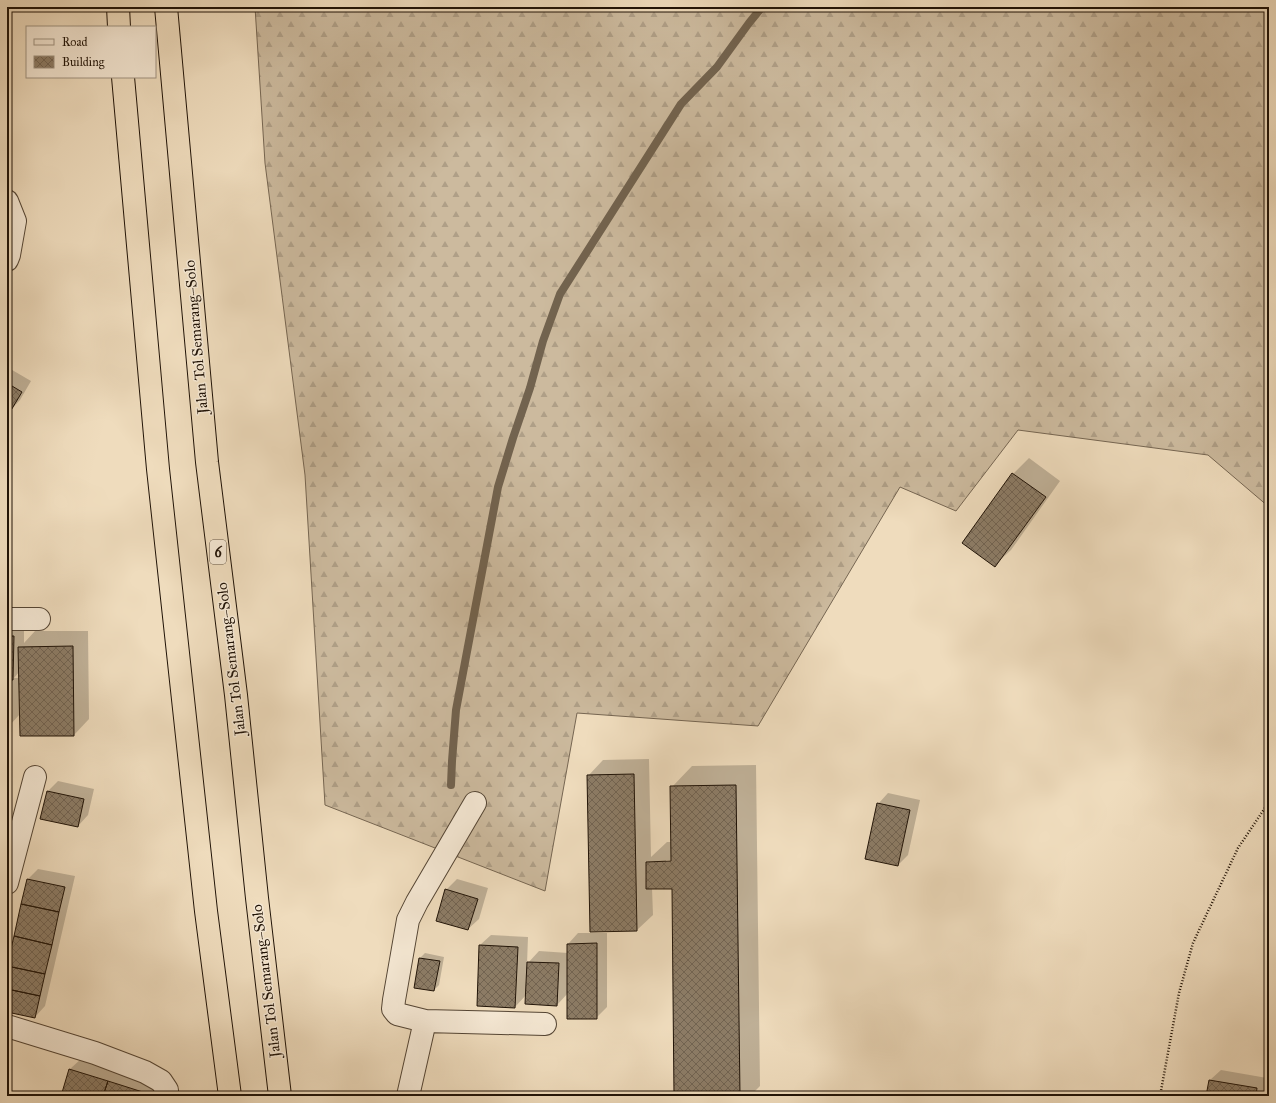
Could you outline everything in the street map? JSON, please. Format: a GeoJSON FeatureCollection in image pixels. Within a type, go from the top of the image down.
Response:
{"type":"FeatureCollection","features":[{"type":"Feature","properties":{"kind":"highway"},"geometry":{"type":"LineString","coordinates":[[118,7],[119,26]]}},
{"type":"Feature","properties":{"kind":"highway","name":"Jalan Tol Semarang–Solo"},"geometry":{"type":"LineString","coordinates":[[166,7],[206,462],[236,695],[257,898],[280,1096]]}},
{"type":"Feature","properties":{"kind":"highway"},"geometry":{"type":"LineString","coordinates":[[123,78],[158,469],[206,911],[230,1096]]}},
{"type":"Feature","properties":{"kind":"street"},"geometry":{"type":"LineString","coordinates":[[7,201],[15,221],[7,260]]}},
{"type":"Feature","properties":{"kind":"street"},"geometry":{"type":"LineString","coordinates":[[7,619],[39,619]]}},
{"type":"Feature","properties":{"kind":"street"},"geometry":{"type":"LineString","coordinates":[[7,883],[35,777]]}},
{"type":"Feature","properties":{"kind":"street"},"geometry":{"type":"LineString","coordinates":[[475,803],[408,920],[393,1009],[412,1018],[545,1024]]}},
{"type":"Feature","properties":{"kind":"street"},"geometry":{"type":"LineString","coordinates":[[408,1096],[412,1018]]}},
{"type":"Feature","properties":{"kind":"street"},"geometry":{"type":"LineString","coordinates":[[7,1026],[95,1053],[145,1072],[161,1081],[167,1090],[167,1096]]}},
{"type":"Feature","properties":{"kind":"path"},"geometry":{"type":"LineString","coordinates":[[1160,1096],[1179,993],[1193,943],[1238,848],[1269,802]]}},
{"type":"Feature","properties":{"kind":"green space"},"geometry":{"type":"Polygon","coordinates":[[[255,7],[1269,7],[1269,507],[1208,455],[1018,430],[956,511],[900,487],[758,726],[577,713],[545,891],[325,805],[305,475],[265,163],[255,7]]]}},
{"type":"Feature","properties":{"kind":"building"},"geometry":{"type":"Polygon","coordinates":[[[7,383],[22,392],[10,412],[7,411],[7,383]]]}},
{"type":"Feature","properties":{"kind":"building"},"geometry":{"type":"Polygon","coordinates":[[[1012,473],[1046,497],[995,567],[962,543],[1012,473]]]}},
{"type":"Feature","properties":{"kind":"building"},"geometry":{"type":"Polygon","coordinates":[[[7,636],[14,636],[13,680],[7,680],[7,636]]]}},
{"type":"Feature","properties":{"kind":"building"},"geometry":{"type":"Polygon","coordinates":[[[73,646],[74,736],[20,736],[18,647],[73,646]]]}},
{"type":"Feature","properties":{"kind":"building"},"geometry":{"type":"Polygon","coordinates":[[[7,688],[10,688],[10,726],[7,726],[7,688]]]}},
{"type":"Feature","properties":{"kind":"building"},"geometry":{"type":"Polygon","coordinates":[[[634,774],[637,931],[590,932],[587,775],[634,774]]]}},
{"type":"Feature","properties":{"kind":"building"},"geometry":{"type":"Polygon","coordinates":[[[736,785],[740,1096],[674,1096],[672,889],[646,889],[646,862],[671,861],[670,786],[736,785]]]}},
{"type":"Feature","properties":{"kind":"building"},"geometry":{"type":"Polygon","coordinates":[[[47,791],[84,799],[78,827],[40,819],[47,791]]]}},
{"type":"Feature","properties":{"kind":"building"},"geometry":{"type":"Polygon","coordinates":[[[877,803],[910,810],[898,866],[865,859],[877,803]]]}},
{"type":"Feature","properties":{"kind":"building"},"geometry":{"type":"Polygon","coordinates":[[[27,879],[65,887],[59,912],[21,904],[27,879]]]}},
{"type":"Feature","properties":{"kind":"building"},"geometry":{"type":"Polygon","coordinates":[[[445,889],[478,899],[468,930],[436,921],[445,889]]]}},
{"type":"Feature","properties":{"kind":"building"},"geometry":{"type":"Polygon","coordinates":[[[21,904],[59,912],[52,945],[14,936],[21,904]]]}},
{"type":"Feature","properties":{"kind":"building"},"geometry":{"type":"Polygon","coordinates":[[[14,936],[52,945],[45,974],[7,966],[14,936]]]}},
{"type":"Feature","properties":{"kind":"building"},"geometry":{"type":"Polygon","coordinates":[[[597,943],[597,1019],[567,1019],[567,944],[597,943]]]}},
{"type":"Feature","properties":{"kind":"building"},"geometry":{"type":"Polygon","coordinates":[[[479,945],[518,947],[515,1008],[477,1006],[479,945]]]}},
{"type":"Feature","properties":{"kind":"building"},"geometry":{"type":"Polygon","coordinates":[[[419,958],[440,961],[434,991],[414,988],[419,958]]]}},
{"type":"Feature","properties":{"kind":"building"},"geometry":{"type":"Polygon","coordinates":[[[527,962],[559,963],[557,1006],[525,1004],[527,962]]]}},
{"type":"Feature","properties":{"kind":"building"},"geometry":{"type":"Polygon","coordinates":[[[7,966],[45,974],[40,996],[7,989],[7,966]]]}},
{"type":"Feature","properties":{"kind":"building"},"geometry":{"type":"Polygon","coordinates":[[[7,989],[40,996],[35,1018],[7,1012],[7,989]]]}},
{"type":"Feature","properties":{"kind":"building"},"geometry":{"type":"Polygon","coordinates":[[[69,1069],[108,1081],[103,1096],[61,1096],[69,1069]]]}},
{"type":"Feature","properties":{"kind":"building"},"geometry":{"type":"Polygon","coordinates":[[[1209,1080],[1257,1088],[1256,1096],[1206,1096],[1209,1080]]]}},
{"type":"Feature","properties":{"kind":"building"},"geometry":{"type":"Polygon","coordinates":[[[108,1081],[149,1094],[149,1096],[103,1096],[108,1081]]]}},
{"type":"Feature","properties":{"kind":"waterway"},"geometry":{"type":"LineString","coordinates":[[451,785],[456,710],[498,487],[530,388],[543,341],[560,294],[681,104],[717,67],[762,7]]}}]}
